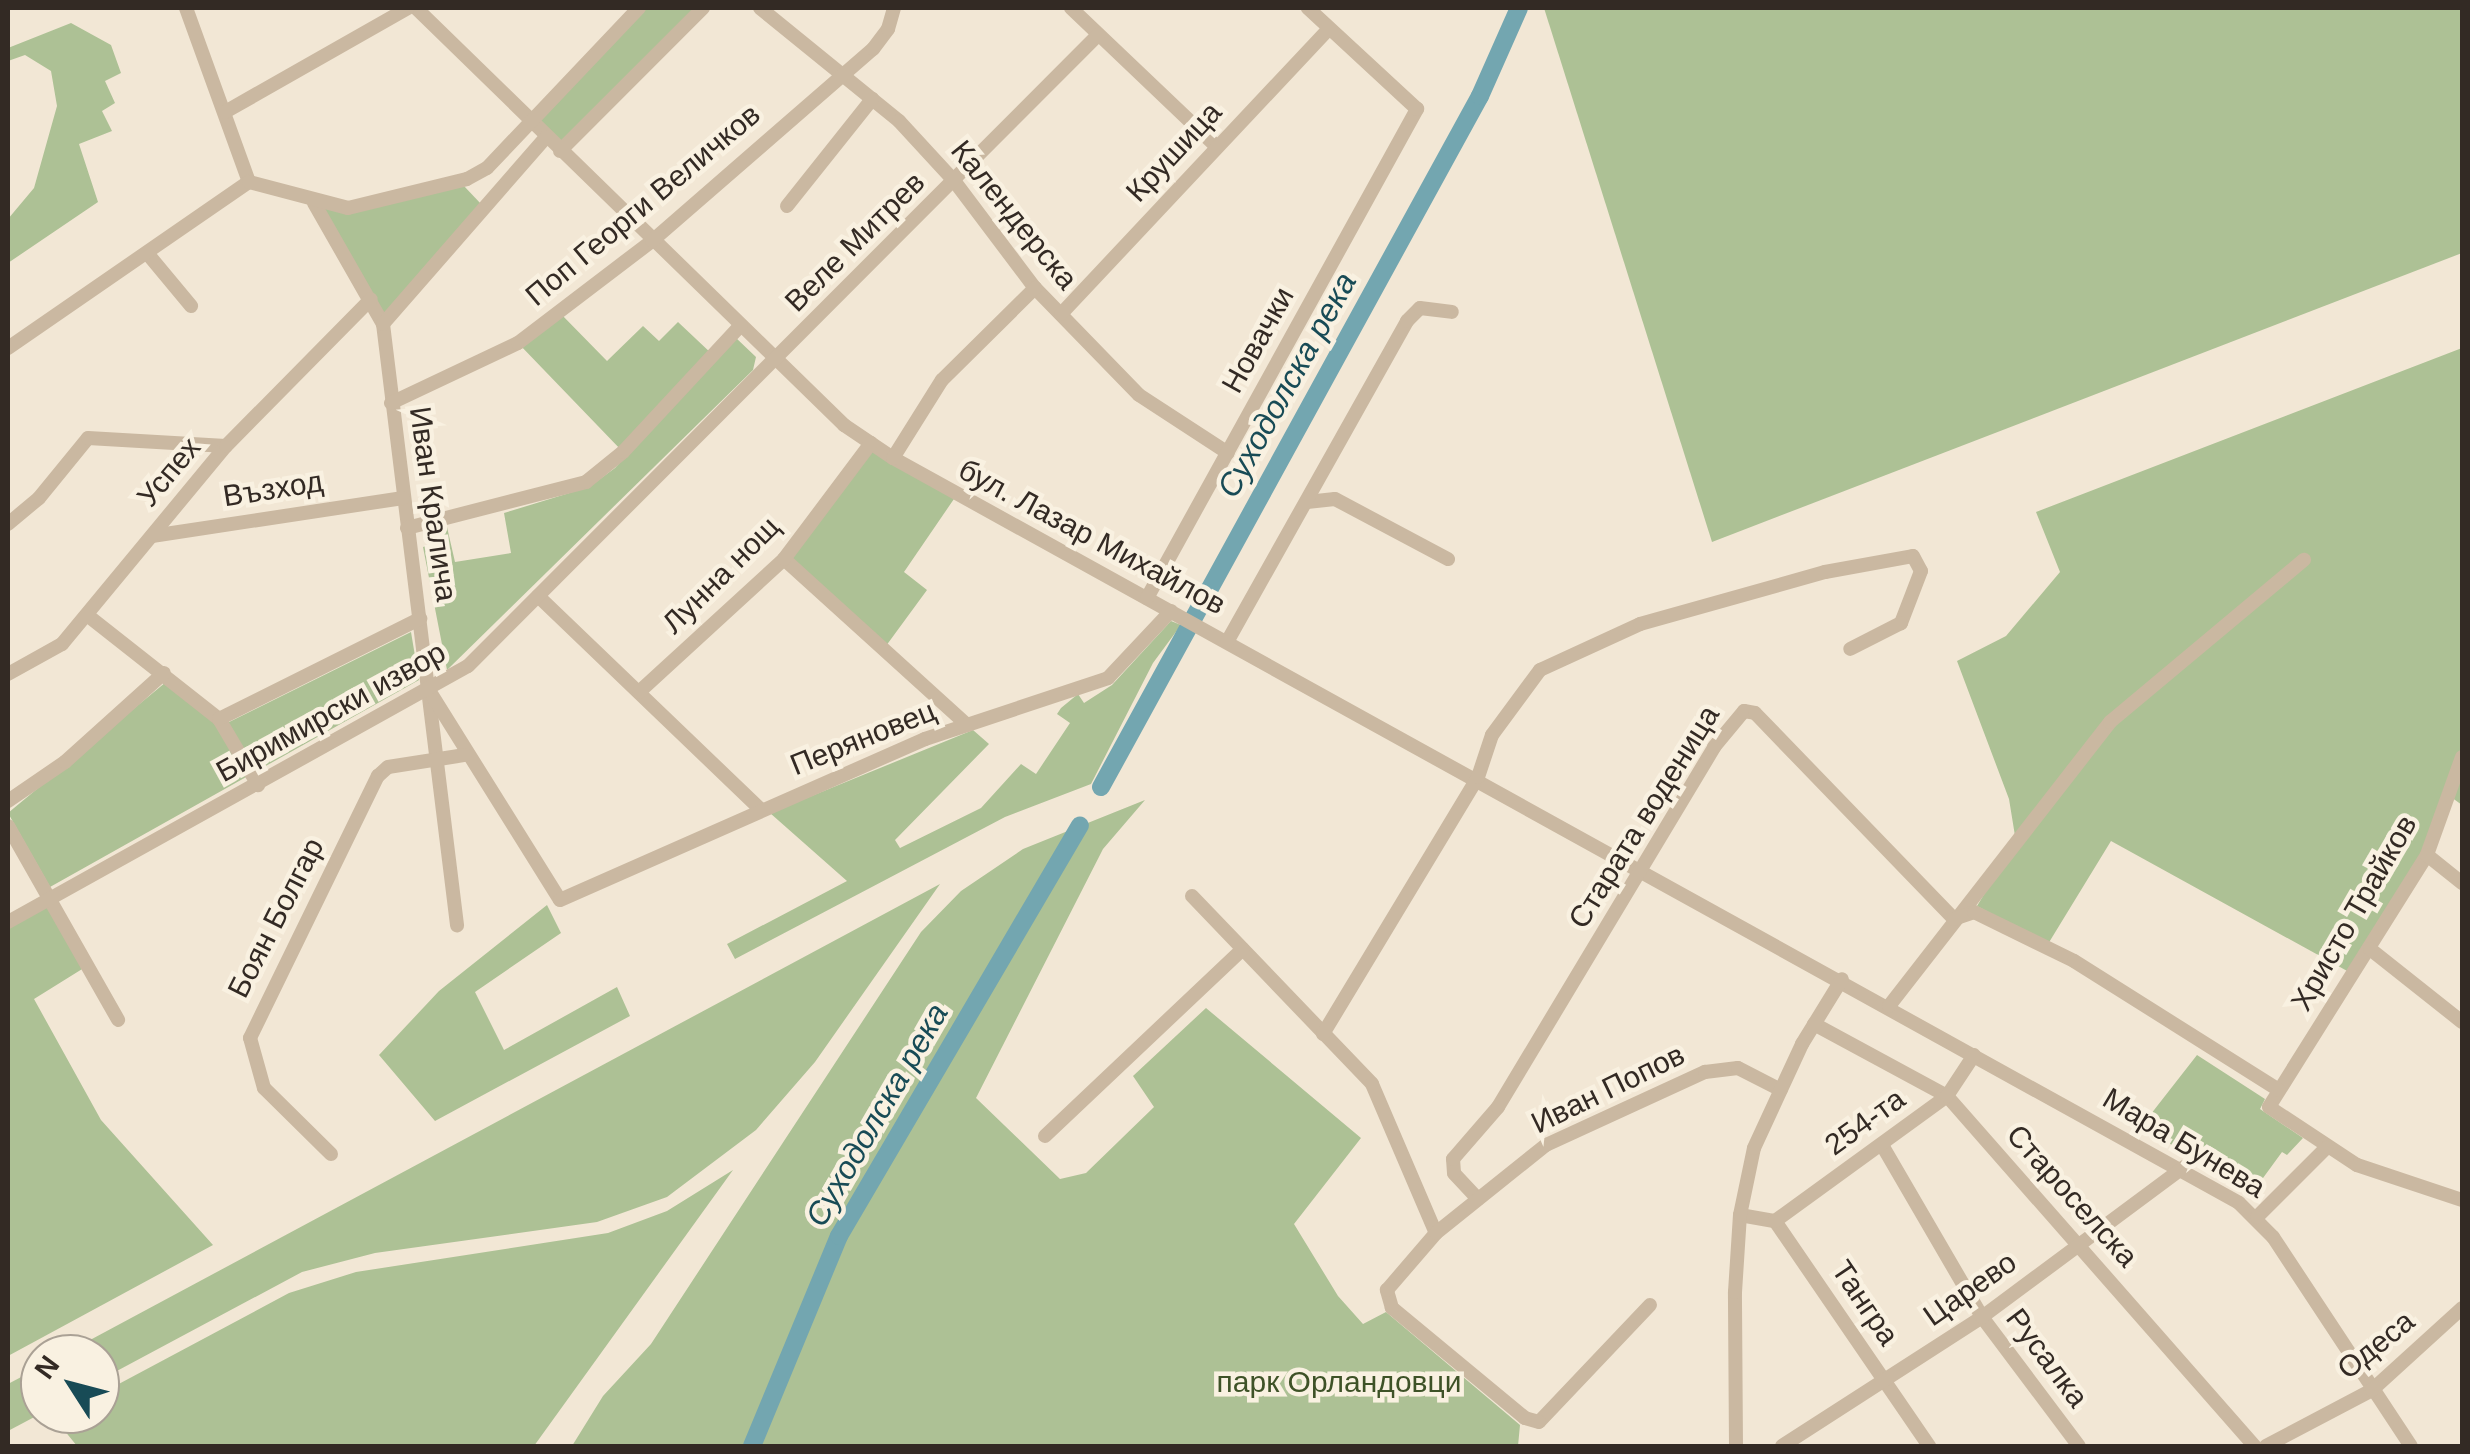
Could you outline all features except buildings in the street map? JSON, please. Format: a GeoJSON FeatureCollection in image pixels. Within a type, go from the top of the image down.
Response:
{"type":"FeatureCollection","features":[{"type":"Feature","properties":{"kind":"street"},"geometry":{"type":"LineString","coordinates":[[186,8],[248,182]]}},
{"type":"Feature","properties":{"kind":"street"},"geometry":{"type":"LineString","coordinates":[[225,112],[408,8]]}},
{"type":"Feature","properties":{"kind":"street","name":"бул. Лазар Михайлов"},"geometry":{"type":"LineString","coordinates":[[416,8],[741,325],[893,458],[1842,979]]}},
{"type":"Feature","properties":{"kind":"street"},"geometry":{"type":"LineString","coordinates":[[248,182],[314,203],[348,208],[381,202],[487,168],[639,8]]}},
{"type":"Feature","properties":{"kind":"street"},"geometry":{"type":"LineString","coordinates":[[560,151],[703,8]]}},
{"type":"Feature","properties":{"kind":"street","name":"Календерска"},"geometry":{"type":"LineString","coordinates":[[760,8],[872,98],[955,182],[1035,288],[1139,395],[1228,453]]}},
{"type":"Feature","properties":{"kind":"street","name":"Поп Георги Величков"},"geometry":{"type":"LineString","coordinates":[[391,403],[518,343],[652,241],[842,75],[888,29],[894,8]]}},
{"type":"Feature","properties":{"kind":"street"},"geometry":{"type":"LineString","coordinates":[[1308,8],[1329,29]]}},
{"type":"Feature","properties":{"kind":"street"},"geometry":{"type":"LineString","coordinates":[[1077,10],[1098,35],[1216,146]]}},
{"type":"Feature","properties":{"kind":"street","name":"Новачки"},"geometry":{"type":"LineString","coordinates":[[1147,598],[1417,109],[1329,29]]}},
{"type":"Feature","properties":{"kind":"street","name":"Крушица"},"geometry":{"type":"LineString","coordinates":[[1060,314],[1329,29]]}},
{"type":"Feature","properties":{"kind":"street","name":"Веле Митрев"},"geometry":{"type":"LineString","coordinates":[[776,358],[1098,35]]}},
{"type":"Feature","properties":{"kind":"street"},"geometry":{"type":"LineString","coordinates":[[787,206],[872,98]]}},
{"type":"Feature","properties":{"kind":"street"},"geometry":{"type":"LineString","coordinates":[[383,324],[546,137]]}},
{"type":"Feature","properties":{"kind":"street"},"geometry":{"type":"LineString","coordinates":[[487,168],[504,185]]}},
{"type":"Feature","properties":{"kind":"street"},"geometry":{"type":"LineString","coordinates":[[8,348],[248,182]]}},
{"type":"Feature","properties":{"kind":"street","name":"Иван Кралича"},"geometry":{"type":"LineString","coordinates":[[314,203],[383,324],[430,692],[433,764],[458,926]]}},
{"type":"Feature","properties":{"kind":"street"},"geometry":{"type":"LineString","coordinates":[[147,253],[191,306]]}},
{"type":"Feature","properties":{"kind":"street"},"geometry":{"type":"LineString","coordinates":[[893,458],[942,380],[1035,288]]}},
{"type":"Feature","properties":{"kind":"street","name":"Успех"},"geometry":{"type":"LineString","coordinates":[[8,674],[62,644],[226,446],[371,299]]}},
{"type":"Feature","properties":{"kind":"street"},"geometry":{"type":"LineString","coordinates":[[1228,642],[1408,321],[1420,308],[1452,312]]}},
{"type":"Feature","properties":{"kind":"street"},"geometry":{"type":"LineString","coordinates":[[407,528],[586,482],[624,452],[741,325]]}},
{"type":"Feature","properties":{"kind":"street","name":"Биримирски извор"},"geometry":{"type":"LineString","coordinates":[[8,922],[430,692],[468,666],[776,358]]}},
{"type":"Feature","properties":{"kind":"street"},"geometry":{"type":"LineString","coordinates":[[8,524],[39,498],[88,438],[226,446]]}},
{"type":"Feature","properties":{"kind":"street","name":"Лунна нощ"},"geometry":{"type":"LineString","coordinates":[[640,692],[784,560],[872,443]]}},
{"type":"Feature","properties":{"kind":"street","name":"Възход"},"geometry":{"type":"LineString","coordinates":[[152,536],[403,498]]}},
{"type":"Feature","properties":{"kind":"street"},"geometry":{"type":"LineString","coordinates":[[1307,502],[1335,499],[1448,559]]}},
{"type":"Feature","properties":{"kind":"street"},"geometry":{"type":"LineString","coordinates":[[1323,1034],[1478,776],[1492,735],[1518,692],[1540,670],[1640,624],[1825,572],[1914,556],[1922,571],[1901,623],[1850,649]]}},
{"type":"Feature","properties":{"kind":"street"},"geometry":{"type":"LineString","coordinates":[[784,560],[966,725]]}},
{"type":"Feature","properties":{"kind":"street"},"geometry":{"type":"LineString","coordinates":[[1889,1006],[2110,722],[2304,560]]}},
{"type":"Feature","properties":{"kind":"street"},"geometry":{"type":"LineString","coordinates":[[538,596],[761,810]]}},
{"type":"Feature","properties":{"kind":"street","name":"Перяновец"},"geometry":{"type":"LineString","coordinates":[[560,900],[761,810],[966,725],[1108,678],[1173,612]]}},
{"type":"Feature","properties":{"kind":"street","name":"Биримирски извор"},"geometry":{"type":"LineString","coordinates":[[87,616],[219,719],[420,620]]}},
{"type":"Feature","properties":{"kind":"street"},"geometry":{"type":"LineString","coordinates":[[8,800],[65,762],[164,673]]}},
{"type":"Feature","properties":{"kind":"street","name":"Иван Кралича"},"geometry":{"type":"LineString","coordinates":[[430,692],[465,755],[560,900]]}},
{"type":"Feature","properties":{"kind":"street","name":"Старата воденица"},"geometry":{"type":"LineString","coordinates":[[1478,1199],[1454,1173],[1453,1160],[1498,1107],[1733,720],[1744,711],[1755,713],[1954,919]]}},
{"type":"Feature","properties":{"kind":"street"},"geometry":{"type":"LineString","coordinates":[[219,719],[258,785]]}},
{"type":"Feature","properties":{"kind":"street","name":"Боян Болгар"},"geometry":{"type":"LineString","coordinates":[[330,1154],[264,1088],[250,1038],[378,776],[388,767],[433,764],[465,755]]}},
{"type":"Feature","properties":{"kind":"street","name":"Христо Трайков"},"geometry":{"type":"LineString","coordinates":[[2278,1090],[2427,855],[2462,757]]}},
{"type":"Feature","properties":{"kind":"street"},"geometry":{"type":"LineString","coordinates":[[8,826],[118,1020]]}},
{"type":"Feature","properties":{"kind":"street"},"geometry":{"type":"LineString","coordinates":[[2427,855],[2462,883]]}},
{"type":"Feature","properties":{"kind":"street"},"geometry":{"type":"LineString","coordinates":[[1192,896],[1372,1084],[1436,1233]]}},
{"type":"Feature","properties":{"kind":"street"},"geometry":{"type":"LineString","coordinates":[[1954,919],[1974,912],[2074,961],[2278,1090],[2272,1112],[2326,1148],[2408,1185],[2462,1200]]}},
{"type":"Feature","properties":{"kind":"street"},"geometry":{"type":"LineString","coordinates":[[1046,1136],[1243,949]]}},
{"type":"Feature","properties":{"kind":"street"},"geometry":{"type":"LineString","coordinates":[[2370,949],[2462,1022]]}},
{"type":"Feature","properties":{"kind":"street"},"geometry":{"type":"LineString","coordinates":[[1736,1446],[1740,1215],[1754,1148],[1814,1024],[1842,979]]}},
{"type":"Feature","properties":{"kind":"street","name":"Мара Бунева"},"geometry":{"type":"LineString","coordinates":[[1842,979],[2184,1167],[2256,1217],[2411,1446]]}},
{"type":"Feature","properties":{"kind":"street","name":"Староселска"},"geometry":{"type":"LineString","coordinates":[[1814,1024],[1947,1096],[2255,1446]]}},
{"type":"Feature","properties":{"kind":"street","name":"254-та"},"geometry":{"type":"LineString","coordinates":[[1775,1221],[1947,1096],[1974,1054]]}},
{"type":"Feature","properties":{"kind":"street","name":"Иван Попов"},"geometry":{"type":"LineString","coordinates":[[1650,1305],[1540,1422],[1525,1418],[1392,1308],[1388,1290],[1436,1233],[1546,1145],[1705,1072],[1738,1068],[1781,1090]]}},
{"type":"Feature","properties":{"kind":"street","name":"Русалка"},"geometry":{"type":"LineString","coordinates":[[1882,1144],[1982,1317],[2079,1446]]}},
{"type":"Feature","properties":{"kind":"street"},"geometry":{"type":"LineString","coordinates":[[2256,1217],[2326,1148]]}},
{"type":"Feature","properties":{"kind":"street","name":"Царево"},"geometry":{"type":"LineString","coordinates":[[1782,1446],[1982,1317],[2184,1167]]}},
{"type":"Feature","properties":{"kind":"street"},"geometry":{"type":"LineString","coordinates":[[1740,1215],[1775,1221]]}},
{"type":"Feature","properties":{"kind":"street","name":"Тангра"},"geometry":{"type":"LineString","coordinates":[[1775,1221],[1929,1446]]}},
{"type":"Feature","properties":{"kind":"street","name":"Одеса"},"geometry":{"type":"LineString","coordinates":[[2266,1446],[2372,1390],[2462,1308]]}},
{"type":"Feature","properties":{"kind":"green space"},"geometry":{"type":"Polygon","coordinates":[[[639,8],[703,8],[560,151],[530,121],[639,8]]]}},
{"type":"Feature","properties":{"kind":"green space"},"geometry":{"type":"Polygon","coordinates":[[[1544,8],[2462,8],[2462,253],[1712,542],[1544,8]]]}},
{"type":"Feature","properties":{"kind":"green space"},"geometry":{"type":"Polygon","coordinates":[[[71,23],[111,45],[121,73],[105,81],[115,103],[102,111],[112,131],[79,144],[98,202],[8,263],[8,219],[34,188],[57,106],[51,71],[25,55],[8,61],[8,48],[71,23]]]}},
{"type":"Feature","properties":{"kind":"green space"},"geometry":{"type":"Polygon","coordinates":[[[463,185],[482,205],[383,315],[322,208],[463,185]]]}},
{"type":"Feature","properties":{"kind":"green space"},"geometry":{"type":"Polygon","coordinates":[[[559,312],[607,361],[643,326],[659,341],[678,322],[713,355],[623,452],[518,343],[559,312]]]}},
{"type":"Feature","properties":{"kind":"green space"},"geometry":{"type":"Polygon","coordinates":[[[735,337],[756,357],[753,370],[447,670],[423,547],[432,544],[430,531],[447,527],[455,562],[511,553],[504,513],[589,487],[615,468],[735,337]]]}},
{"type":"Feature","properties":{"kind":"green space"},"geometry":{"type":"Polygon","coordinates":[[[2462,348],[2462,805],[2444,792],[2421,854],[2349,972],[2111,841],[2048,944],[1977,906],[2016,842],[2009,799],[1957,661],[2006,636],[2060,572],[2036,512],[2462,348]]]}},
{"type":"Feature","properties":{"kind":"green space"},"geometry":{"type":"Polygon","coordinates":[[[871,443],[956,496],[904,572],[927,590],[883,650],[784,559],[871,443]]]}},
{"type":"Feature","properties":{"kind":"green space"},"geometry":{"type":"Polygon","coordinates":[[[1171,621],[1181,625],[1153,663],[1091,784],[1005,817],[735,959],[727,944],[847,881],[770,813],[973,730],[989,744],[895,840],[900,848],[981,808],[1021,764],[1036,774],[1070,723],[1057,714],[1061,708],[1078,694],[1084,703],[1112,685],[1171,621]]]}},
{"type":"Feature","properties":{"kind":"green space"},"geometry":{"type":"Polygon","coordinates":[[[411,632],[419,680],[50,887],[8,813],[166,682],[219,727],[411,632]]]}},
{"type":"Feature","properties":{"kind":"green space","name":"парк Орландовци"},"geometry":{"type":"Polygon","coordinates":[[[1145,800],[1103,849],[976,1098],[1060,1179],[1086,1173],[1154,1107],[1133,1076],[1206,1008],[1361,1138],[1294,1224],[1338,1296],[1363,1324],[1386,1312],[1520,1425],[1518,1446],[572,1446],[603,1396],[651,1344],[921,932],[961,891],[1023,849],[1145,800]]]}},
{"type":"Feature","properties":{"kind":"green space"},"geometry":{"type":"Polygon","coordinates":[[[940,884],[815,1062],[756,1130],[667,1197],[597,1222],[375,1253],[302,1272],[120,1369],[120,1334],[101,1334],[940,884]]]}},
{"type":"Feature","properties":{"kind":"green space"},"geometry":{"type":"Polygon","coordinates":[[[48,900],[87,966],[34,999],[101,1120],[213,1245],[49,1334],[20,1334],[20,1350],[8,1356],[8,929],[48,900]]]}},
{"type":"Feature","properties":{"kind":"green space"},"geometry":{"type":"Polygon","coordinates":[[[547,905],[561,933],[475,992],[504,1050],[617,987],[630,1016],[435,1121],[379,1055],[439,991],[547,905]]]}},
{"type":"Feature","properties":{"kind":"green space"},"geometry":{"type":"Polygon","coordinates":[[[2197,1055],[2265,1099],[2260,1109],[2303,1138],[2287,1155],[2282,1152],[2255,1189],[2140,1128],[2197,1055]]]}},
{"type":"Feature","properties":{"kind":"green space"},"geometry":{"type":"Polygon","coordinates":[[[733,1170],[534,1446],[77,1446],[67,1434],[120,1434],[120,1383],[289,1293],[356,1272],[608,1233],[667,1211],[733,1170]]]}},
{"type":"Feature","properties":{"kind":"green space"},"geometry":{"type":"Polygon","coordinates":[[[20,1378],[20,1425],[8,1431],[8,1384],[20,1378]]]}},
{"type":"Feature","properties":{"kind":"waterway","name":"Суходолска река"},"geometry":{"type":"LineString","coordinates":[[1101,787],[1480,96],[1519,8]]}},
{"type":"Feature","properties":{"kind":"waterway","name":"Суходолска река"},"geometry":{"type":"LineString","coordinates":[[752,1446],[839,1236],[1080,826]]}}]}
